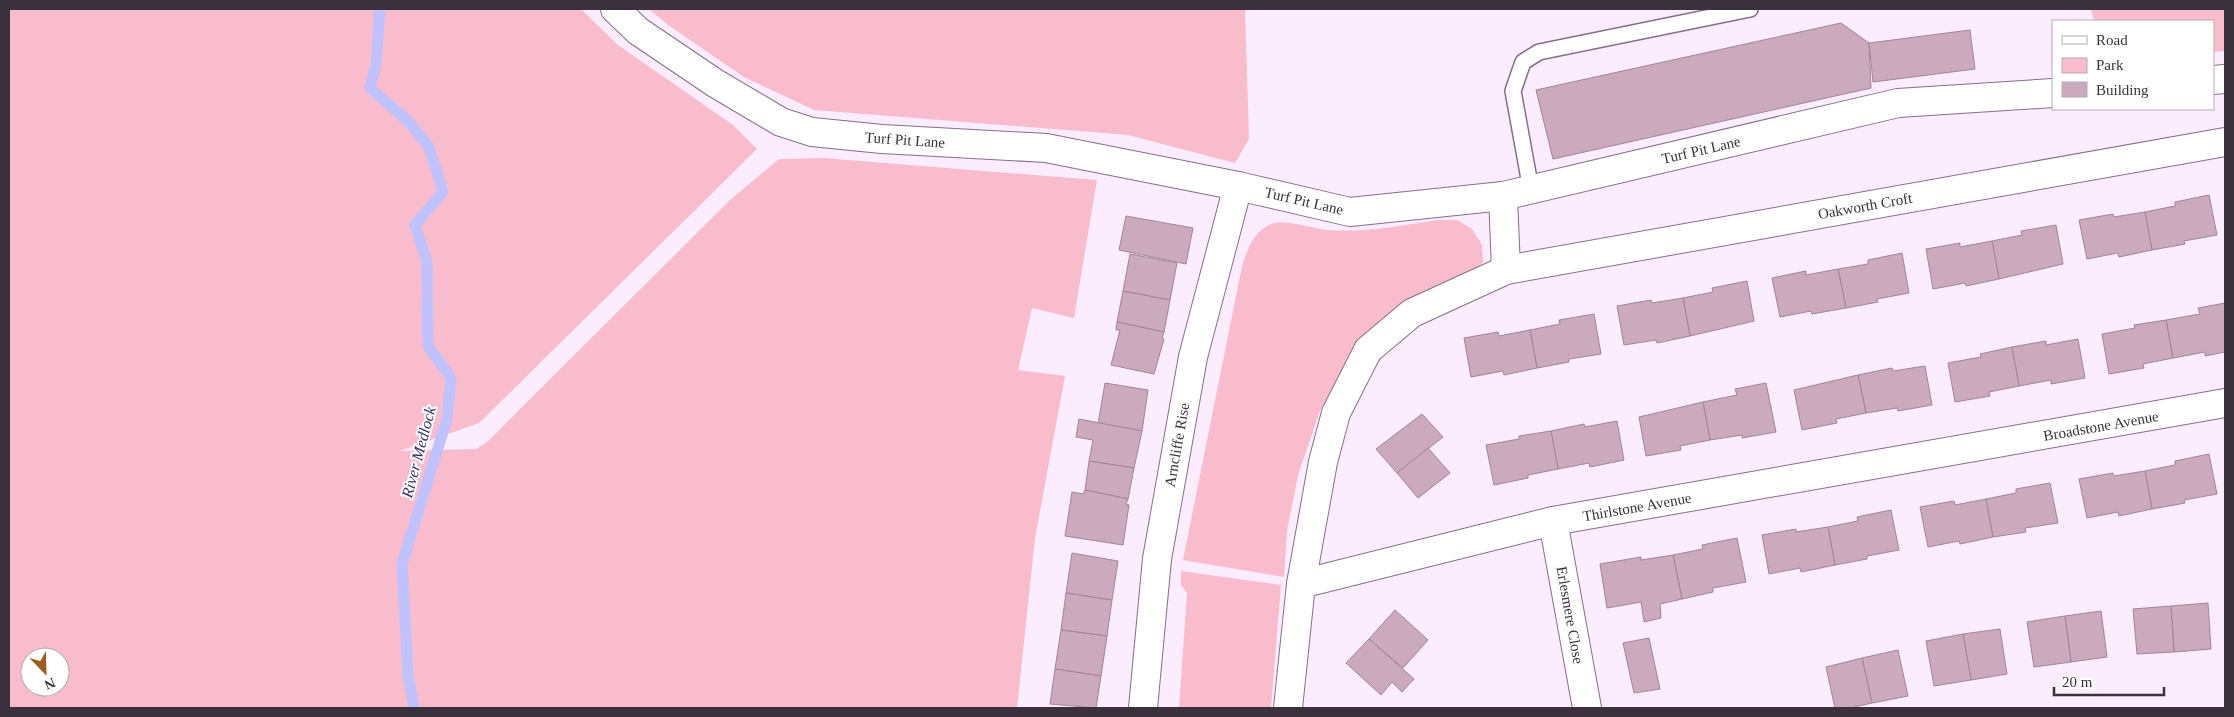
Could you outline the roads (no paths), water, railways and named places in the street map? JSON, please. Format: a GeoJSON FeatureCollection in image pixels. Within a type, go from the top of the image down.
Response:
{"type":"FeatureCollection","features":[{"type":"Feature","properties":{"kind":"street","name":"Turf Pit Lane"},"geometry":{"type":"LineString","coordinates":[[615,9],[638,31],[715,83],[781,122],[812,132],[882,139],[1046,148],[1238,186],[1350,212],[1503,196],[1898,103],[2052,93]]}},
{"type":"Feature","properties":{"kind":"street","name":"Oakworth Croft"},"geometry":{"type":"LineString","coordinates":[[1301,584],[1323,462],[1336,413],[1368,350],[1412,313],[1506,270],[2225,142]]}},
{"type":"Feature","properties":{"kind":"street","name":"Arncliffe Rise"},"geometry":{"type":"LineString","coordinates":[[1143,708],[1157,559],[1193,357],[1238,186]]}},
{"type":"Feature","properties":{"kind":"street"},"geometry":{"type":"LineString","coordinates":[[1503,196],[1506,270]]}},
{"type":"Feature","properties":{"kind":"street","name":"Broadstone Avenue"},"geometry":{"type":"LineString","coordinates":[[1976,448],[2225,403]]}},
{"type":"Feature","properties":{"kind":"street","name":"Thirlstone Avenue"},"geometry":{"type":"LineString","coordinates":[[1301,584],[1553,521],[1976,448]]}},
{"type":"Feature","properties":{"kind":"street","name":"Erlesmere Close"},"geometry":{"type":"LineString","coordinates":[[1553,521],[1586,708]]}},
{"type":"Feature","properties":{"kind":"street"},"geometry":{"type":"LineString","coordinates":[[1288,708],[1301,584]]}},
{"type":"Feature","properties":{"kind":"lane"},"geometry":{"type":"LineString","coordinates":[[1531,190],[1513,91],[1523,62],[1539,52],[1750,9]]}},
{"type":"Feature","properties":{"kind":"waterway","name":"River Medlock"},"geometry":{"type":"LineString","coordinates":[[380,9],[376,64],[370,88],[409,122],[429,147],[443,192],[415,225],[427,262],[428,346],[451,378],[447,419],[402,564],[408,675],[414,708]]}}]}
